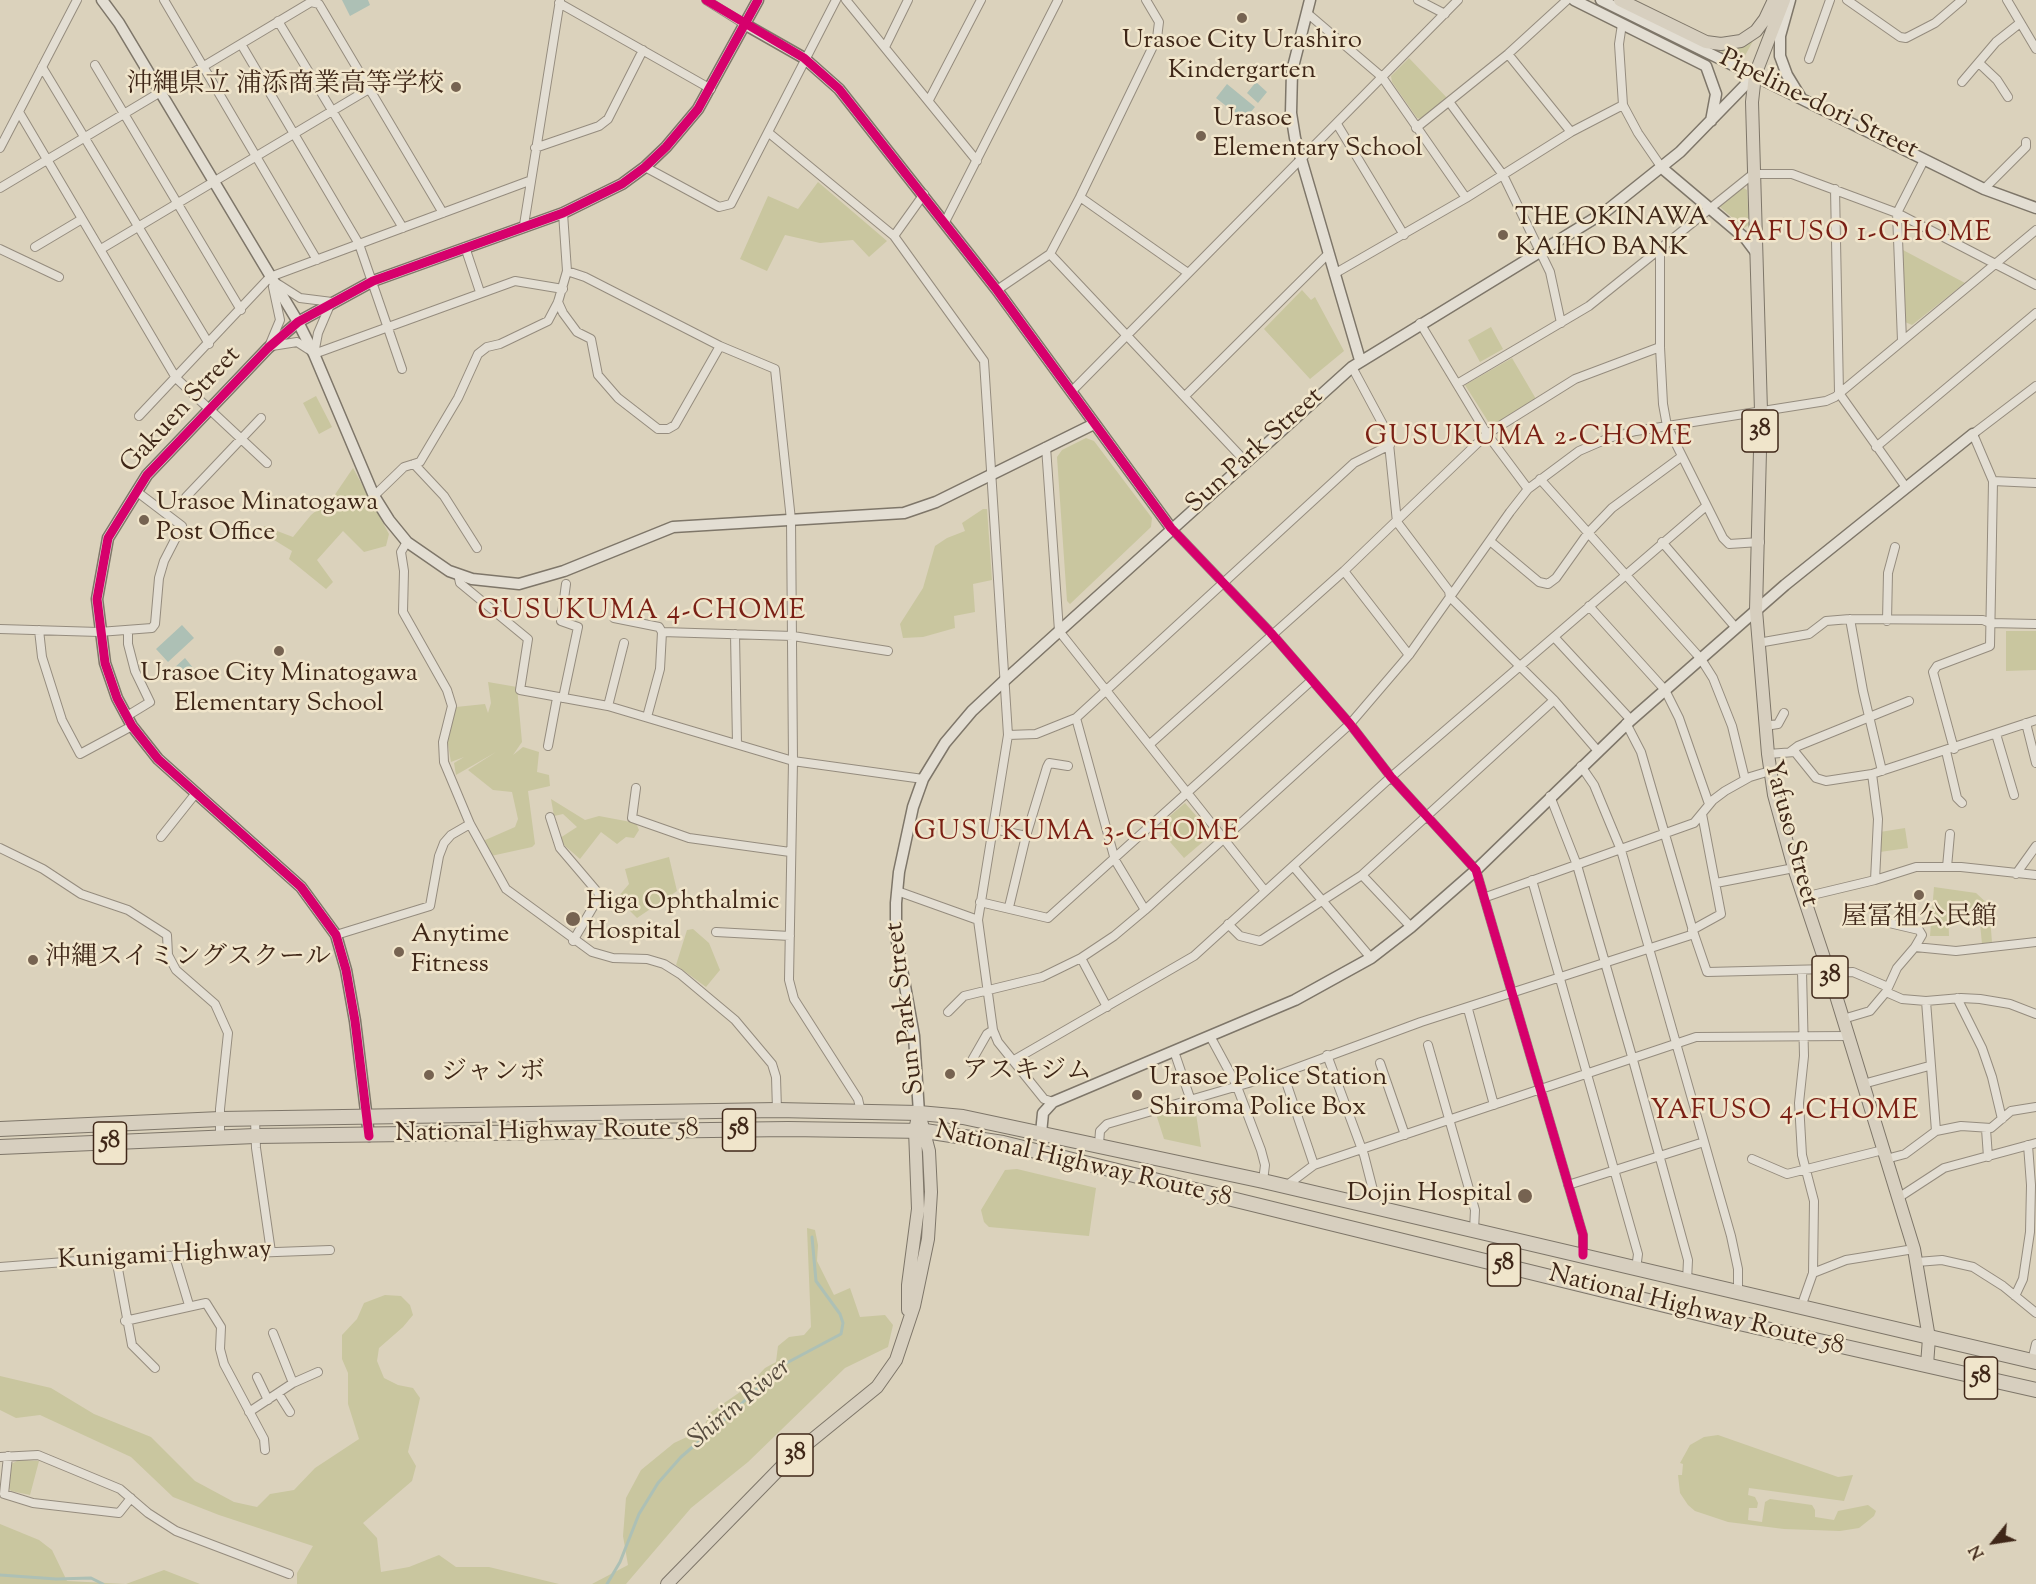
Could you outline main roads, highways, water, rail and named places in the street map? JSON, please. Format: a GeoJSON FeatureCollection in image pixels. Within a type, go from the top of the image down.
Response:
{"type":"FeatureCollection","features":[{"type":"Feature","properties":{"kind":"highway","name":"National Highway Route 58"},"geometry":{"type":"LineString","coordinates":[[0,1129],[220,1119],[777,1110],[919,1113],[963,1117],[1099,1144],[1285,1186],[2034,1361]]}},
{"type":"Feature","properties":{"kind":"highway","name":"National Highway Route 58"},"geometry":{"type":"LineString","coordinates":[[0,1148],[255,1136],[920,1130],[1014,1146],[1726,1320],[2036,1390]]}},
{"type":"Feature","properties":{"kind":"main road"},"geometry":{"type":"LineString","coordinates":[[1620,0],[1706,42],[1721,44],[1742,41],[1753,34],[1765,20],[1774,0]]}},
{"type":"Feature","properties":{"kind":"main road","name":"Yafuso Street"},"geometry":{"type":"LineString","coordinates":[[1784,0],[1755,75],[1752,102],[1761,411],[1760,542],[1756,610],[1765,726],[1770,771],[1794,868],[1914,1249],[1929,1338],[1927,1365]]}},
{"type":"Feature","properties":{"kind":"main road","name":"38"},"geometry":{"type":"LineString","coordinates":[[667,1584],[791,1457],[877,1387],[896,1360],[909,1320],[908,1286],[918,1209],[919,1113]]}},
{"type":"Feature","properties":{"kind":"waterway","name":"Shirin River"},"geometry":{"type":"LineString","coordinates":[[607,1584],[620,1562],[639,1514],[658,1483],[681,1457],[733,1412],[779,1367],[841,1334],[843,1323],[840,1314],[816,1281],[812,1237]]}},
{"type":"Feature","properties":{"kind":"waterway","name":"Shirin River"},"geometry":{"type":"LineString","coordinates":[[0,1575],[56,1579],[91,1578],[103,1584]]}},
{"type":"Feature","properties":{"kind":"place","name":"Urasoe City Urashiro Kindergarten"},"geometry":{"type":"Point","coordinates":[1242,18]}},
{"type":"Feature","properties":{"kind":"place","name":"沖縄県立 浦添商業高等学校"},"geometry":{"type":"Point","coordinates":[456,87]}},
{"type":"Feature","properties":{"kind":"place","name":"Urasoe Elementary School"},"geometry":{"type":"Point","coordinates":[1201,136]}},
{"type":"Feature","properties":{"kind":"place","name":"THE OKINAWA KAIHO BANK"},"geometry":{"type":"Point","coordinates":[1503,235]}},
{"type":"Feature","properties":{"kind":"place","name":"Urasoe Minatogawa Post Office"},"geometry":{"type":"Point","coordinates":[144,520]}},
{"type":"Feature","properties":{"kind":"place","name":"Urasoe City Minatogawa Elementary School"},"geometry":{"type":"Point","coordinates":[279,651]}},
{"type":"Feature","properties":{"kind":"place","name":"屋冨祖公民館"},"geometry":{"type":"Point","coordinates":[1919,895]}},
{"type":"Feature","properties":{"kind":"place","name":"Higa Ophthalmic Hospital"},"geometry":{"type":"Point","coordinates":[573,919]}},
{"type":"Feature","properties":{"kind":"place","name":"Anytime Fitness"},"geometry":{"type":"Point","coordinates":[399,952]}},
{"type":"Feature","properties":{"kind":"place","name":"沖縄スイミングスクール"},"geometry":{"type":"Point","coordinates":[33,960]}},
{"type":"Feature","properties":{"kind":"place","name":"アスキジム"},"geometry":{"type":"Point","coordinates":[950,1074]}},
{"type":"Feature","properties":{"kind":"place","name":"ジャンボ"},"geometry":{"type":"Point","coordinates":[429,1075]}},
{"type":"Feature","properties":{"kind":"place","name":"Urasoe Police Station Shiroma Police Box"},"geometry":{"type":"Point","coordinates":[1137,1095]}},
{"type":"Feature","properties":{"kind":"place","name":"Dojin Hospital"},"geometry":{"type":"Point","coordinates":[1525,1196]}},
{"type":"Feature","properties":{"kind":"district","name":"YAFUSO 1-CHOME"},"geometry":{"type":"Point","coordinates":[1860,235]}},
{"type":"Feature","properties":{"kind":"district","name":"GUSUKUMA 2-CHOME"},"geometry":{"type":"Point","coordinates":[1529,439]}},
{"type":"Feature","properties":{"kind":"district","name":"GUSUKUMA 4-CHOME"},"geometry":{"type":"Point","coordinates":[642,613]}},
{"type":"Feature","properties":{"kind":"district","name":"GUSUKUMA 3-CHOME"},"geometry":{"type":"Point","coordinates":[1077,834]}},
{"type":"Feature","properties":{"kind":"district","name":"YAFUSO 4-CHOME"},"geometry":{"type":"Point","coordinates":[1785,1113]}}]}
